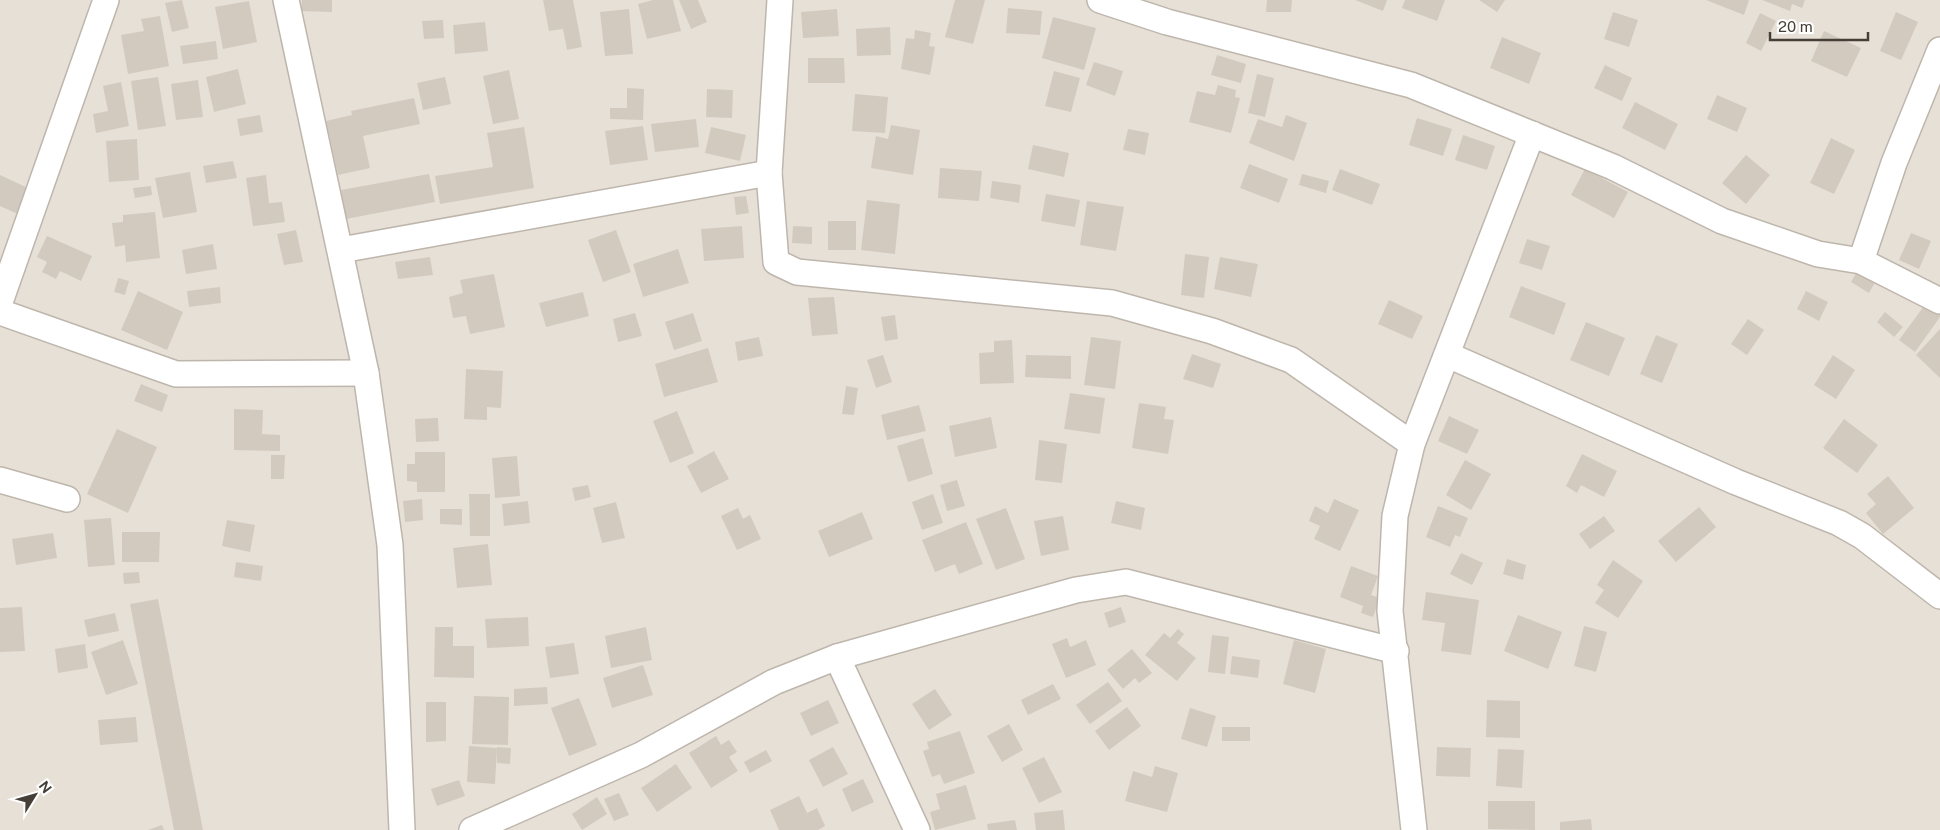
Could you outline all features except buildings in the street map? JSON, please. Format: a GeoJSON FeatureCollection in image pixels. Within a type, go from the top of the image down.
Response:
{"type":"FeatureCollection","features":[{"type":"Feature","properties":{"kind":"street"},"geometry":{"type":"LineString","coordinates":[[0,302],[106,0]]}},
{"type":"Feature","properties":{"kind":"street"},"geometry":{"type":"LineString","coordinates":[[286,0],[366,374],[390,545],[402,830]]}},
{"type":"Feature","properties":{"kind":"street"},"geometry":{"type":"LineString","coordinates":[[780,0],[769,173],[776,262],[797,272],[1112,302],[1212,331],[1290,360],[1412,444]]}},
{"type":"Feature","properties":{"kind":"street"},"geometry":{"type":"LineString","coordinates":[[1100,0],[1167,22],[1411,85],[1613,167],[1722,220],[1818,254],[1861,261],[1940,301]]}},
{"type":"Feature","properties":{"kind":"street"},"geometry":{"type":"LineString","coordinates":[[1861,261],[1894,162],[1940,50]]}},
{"type":"Feature","properties":{"kind":"street"},"geometry":{"type":"LineString","coordinates":[[1414,830],[1396,651],[1390,611],[1395,516],[1412,444],[1532,134]]}},
{"type":"Feature","properties":{"kind":"street"},"geometry":{"type":"LineString","coordinates":[[340,250],[769,173]]}},
{"type":"Feature","properties":{"kind":"street"},"geometry":{"type":"LineString","coordinates":[[0,312],[176,374],[366,374]]}},
{"type":"Feature","properties":{"kind":"street"},"geometry":{"type":"LineString","coordinates":[[1448,355],[1736,482],[1839,523],[1862,536],[1940,596]]}},
{"type":"Feature","properties":{"kind":"street"},"geometry":{"type":"LineString","coordinates":[[0,480],[67,499]]}},
{"type":"Feature","properties":{"kind":"street"},"geometry":{"type":"LineString","coordinates":[[472,830],[641,755],[774,682],[837,657],[1076,590],[1126,582],[1396,651]]}},
{"type":"Feature","properties":{"kind":"street"},"geometry":{"type":"LineString","coordinates":[[837,657],[917,830]]}},
{"type":"Feature","properties":{"kind":"shaded area"},"geometry":{"type":"Polygon","coordinates":[[[0,0],[1940,0],[1940,830],[0,830],[0,0]]]}}]}
